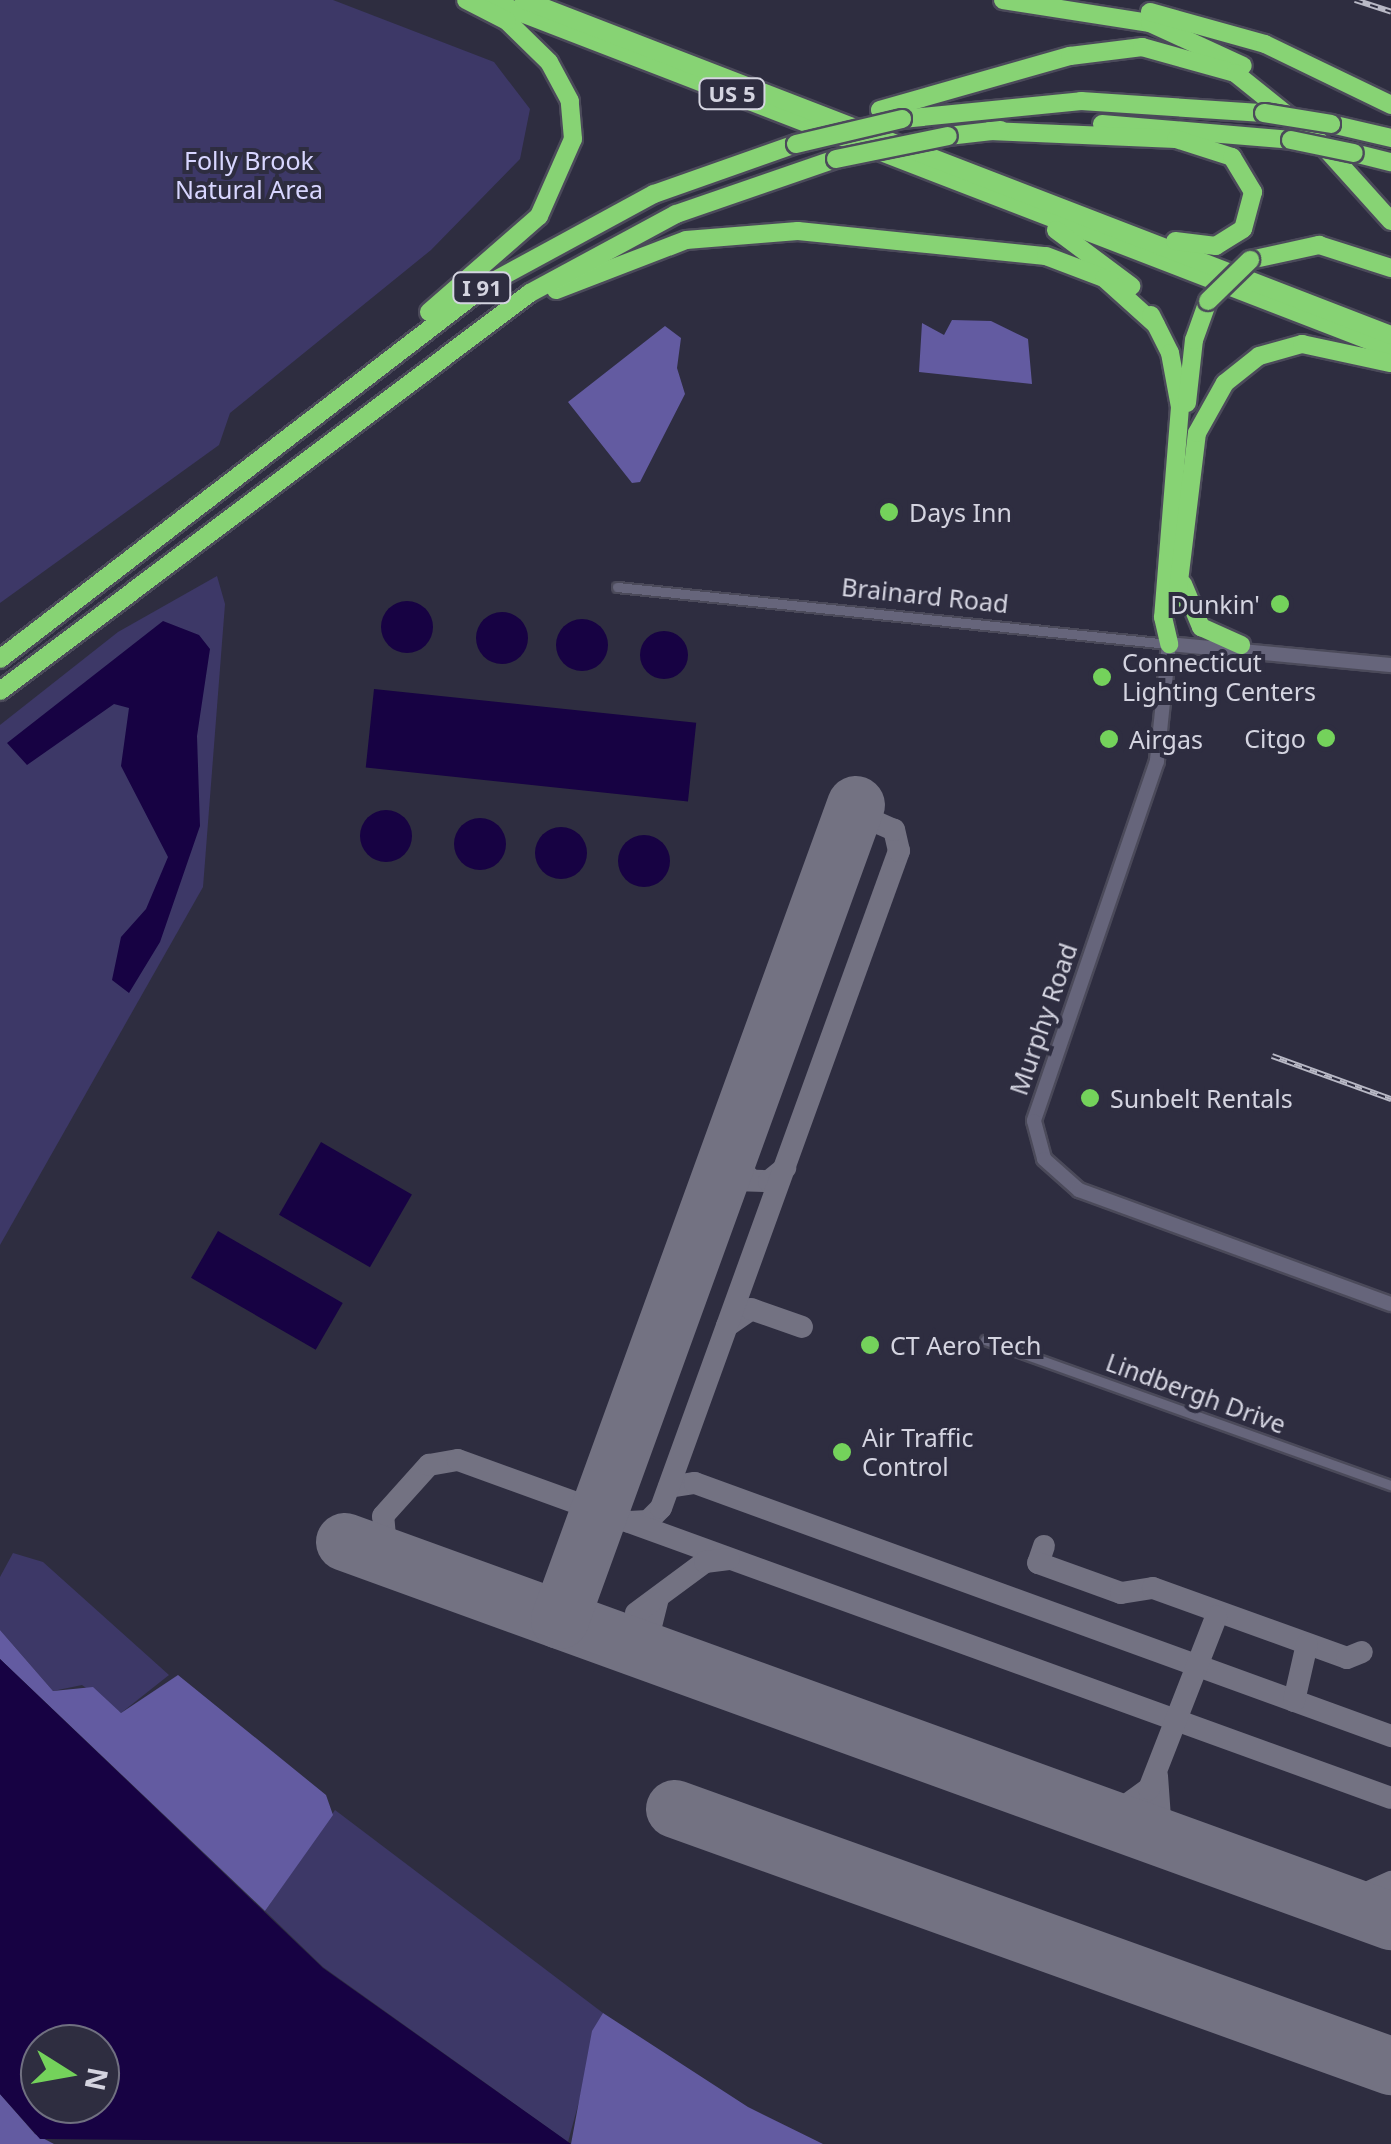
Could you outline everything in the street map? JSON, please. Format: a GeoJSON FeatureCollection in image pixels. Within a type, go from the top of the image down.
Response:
{"type":"FeatureCollection","features":[{"type":"Feature","properties":{"kind":"highway"},"geometry":{"type":"LineString","coordinates":[[361,378],[534,221],[569,158],[574,120],[557,73],[514,26],[466,0]]}},
{"type":"Feature","properties":{"kind":"highway","name":"US 5"},"geometry":{"type":"LineString","coordinates":[[488,0],[1391,335]]}},
{"type":"Feature","properties":{"kind":"highway","name":"US 5"},"geometry":{"type":"LineString","coordinates":[[524,0],[1391,349]]}},
{"type":"Feature","properties":{"kind":"highway"},"geometry":{"type":"LineString","coordinates":[[1003,0],[1108,13],[1184,34],[1262,81],[1317,139],[1391,233]]}},
{"type":"Feature","properties":{"kind":"highway"},"geometry":{"type":"LineString","coordinates":[[1026,0],[1120,7],[1215,28],[1391,104]]}},
{"type":"Feature","properties":{"kind":"highway"},"geometry":{"type":"LineString","coordinates":[[791,142],[880,110],[1070,56],[1142,48],[1195,57],[1241,76],[1317,139]]}},
{"type":"Feature","properties":{"kind":"highway"},"geometry":{"type":"LineString","coordinates":[[791,142],[902,119],[1092,101],[1264,112],[1391,138]]}},
{"type":"Feature","properties":{"kind":"highway","name":"I 91"},"geometry":{"type":"LineString","coordinates":[[0,691],[452,347],[634,234],[836,159],[990,131],[1151,125],[1291,140],[1391,162]]}},
{"type":"Feature","properties":{"kind":"highway"},"geometry":{"type":"LineString","coordinates":[[978,182],[1200,247],[1230,240],[1252,211],[1244,169],[1206,146],[990,131]]}},
{"type":"Feature","properties":{"kind":"highway","name":"I 91"},"geometry":{"type":"LineString","coordinates":[[0,659],[361,378],[557,242],[669,188],[791,142]]}},
{"type":"Feature","properties":{"kind":"highway"},"geometry":{"type":"LineString","coordinates":[[978,182],[1090,251],[1132,288],[1156,325],[1178,383],[1179,458]]}},
{"type":"Feature","properties":{"kind":"highway"},"geometry":{"type":"LineString","coordinates":[[1364,196],[1391,221]]}},
{"type":"Feature","properties":{"kind":"highway"},"geometry":{"type":"LineString","coordinates":[[452,347],[611,263],[686,240],[762,231],[1046,256],[1113,284],[1156,325]]}},
{"type":"Feature","properties":{"kind":"highway"},"geometry":{"type":"LineString","coordinates":[[1169,644],[1163,616],[1179,458],[1194,340],[1208,301],[1250,260],[1319,245],[1391,268]]}},
{"type":"Feature","properties":{"kind":"highway"},"geometry":{"type":"LineString","coordinates":[[1169,644],[1183,564],[1198,429],[1234,374],[1302,344],[1391,363]]}},
{"type":"Feature","properties":{"kind":"highway"},"geometry":{"type":"LineString","coordinates":[[1183,564],[1193,617],[1242,649]]}},
{"type":"Feature","properties":{"kind":"street","name":"Brainard Road"},"geometry":{"type":"LineString","coordinates":[[617,587],[1391,665]]}},
{"type":"Feature","properties":{"kind":"street","name":"Murphy Road"},"geometry":{"type":"LineString","coordinates":[[1169,644],[1157,761],[1037,1097],[1038,1145],[1079,1190],[1391,1304]]}},
{"type":"Feature","properties":{"kind":"street","name":"Lindbergh Drive"},"geometry":{"type":"LineString","coordinates":[[986,1340],[1391,1485]]}},
{"type":"Feature","properties":{"kind":"green space","name":"Folly Brook Natural Area"},"geometry":{"type":"Polygon","coordinates":[[[0,0],[333,0],[494,62],[530,109],[520,159],[431,250],[230,413],[219,445],[0,603],[0,0]]]}},
{"type":"Feature","properties":{"kind":"green space"},"geometry":{"type":"Polygon","coordinates":[[[217,576],[225,604],[203,887],[0,1245],[0,725],[118,632],[217,576]]]}},
{"type":"Feature","properties":{"kind":"green space"},"geometry":{"type":"Polygon","coordinates":[[[13,1553],[43,1562],[169,1675],[121,1713],[82,1685],[53,1691],[0,1630],[0,1577],[13,1553]]]}},
{"type":"Feature","properties":{"kind":"green space"},"geometry":{"type":"Polygon","coordinates":[[[335,1810],[603,2013],[568,2142],[323,1967],[265,1911],[335,1810]]]}},
{"type":"Feature","properties":{"kind":"shaded area"},"geometry":{"type":"Polygon","coordinates":[[[952,320],[991,321],[1028,339],[1032,384],[919,372],[922,323],[944,335],[952,320]]]}},
{"type":"Feature","properties":{"kind":"shaded area"},"geometry":{"type":"Polygon","coordinates":[[[665,326],[681,338],[677,368],[685,394],[640,482],[632,483],[568,402],[665,326]]]}},
{"type":"Feature","properties":{"kind":"shaded area"},"geometry":{"type":"Polygon","coordinates":[[[407,601],[425,609],[433,627],[425,645],[407,653],[389,645],[381,627],[389,609],[407,601]]]}},
{"type":"Feature","properties":{"kind":"shaded area"},"geometry":{"type":"Polygon","coordinates":[[[502,612],[520,620],[528,638],[520,656],[502,664],[484,656],[476,638],[484,620],[502,612]]]}},
{"type":"Feature","properties":{"kind":"shaded area"},"geometry":{"type":"Polygon","coordinates":[[[582,619],[600,627],[608,645],[600,663],[582,671],[564,663],[556,645],[564,627],[582,619]]]}},
{"type":"Feature","properties":{"kind":"shaded area"},"geometry":{"type":"Polygon","coordinates":[[[163,621],[199,635],[210,649],[197,736],[200,826],[160,942],[129,993],[112,980],[121,937],[146,909],[168,857],[121,766],[129,708],[114,704],[27,765],[7,743],[163,621]]]}},
{"type":"Feature","properties":{"kind":"shaded area"},"geometry":{"type":"Polygon","coordinates":[[[664,631],[681,638],[688,655],[681,672],[664,679],[647,672],[640,655],[647,638],[664,631]]]}},
{"type":"Feature","properties":{"kind":"shaded area"},"geometry":{"type":"Polygon","coordinates":[[[374,689],[696,723],[688,801],[366,768],[374,689]]]}},
{"type":"Feature","properties":{"kind":"shaded area"},"geometry":{"type":"Polygon","coordinates":[[[386,810],[405,817],[412,836],[405,855],[386,862],[367,855],[360,836],[367,817],[386,810]]]}},
{"type":"Feature","properties":{"kind":"shaded area"},"geometry":{"type":"Polygon","coordinates":[[[480,818],[498,826],[506,844],[498,862],[480,870],[462,862],[454,844],[462,826],[480,818]]]}},
{"type":"Feature","properties":{"kind":"shaded area"},"geometry":{"type":"Polygon","coordinates":[[[561,827],[579,835],[587,853],[579,871],[561,879],[543,871],[535,853],[543,835],[561,827]]]}},
{"type":"Feature","properties":{"kind":"shaded area"},"geometry":{"type":"Polygon","coordinates":[[[644,835],[662,843],[670,861],[662,879],[644,887],[626,879],[618,861],[626,843],[644,835]]]}},
{"type":"Feature","properties":{"kind":"shaded area"},"geometry":{"type":"Polygon","coordinates":[[[321,1142],[412,1194],[370,1267],[279,1215],[321,1142]]]}},
{"type":"Feature","properties":{"kind":"shaded area"},"geometry":{"type":"Polygon","coordinates":[[[218,1231],[343,1303],[316,1350],[191,1278],[218,1231]]]}},
{"type":"Feature","properties":{"kind":"shaded area"},"geometry":{"type":"Polygon","coordinates":[[[0,1630],[53,1691],[93,1687],[121,1713],[178,1675],[326,1795],[333,1815],[265,1911],[0,1659],[0,1630]]]}},
{"type":"Feature","properties":{"kind":"shaded area"},"geometry":{"type":"Polygon","coordinates":[[[0,1659],[323,1968],[571,2144],[40,2139],[27,2124],[120,2124],[120,2024],[20,2024],[20,2116],[0,2094],[0,1659]]]}},
{"type":"Feature","properties":{"kind":"shaded area"},"geometry":{"type":"Polygon","coordinates":[[[603,2013],[748,2107],[823,2144],[571,2144],[592,2031],[603,2013]]]}},
{"type":"Feature","properties":{"kind":"shaded area"},"geometry":{"type":"Polygon","coordinates":[[[0,2094],[20,2117],[20,2124],[26,2124],[54,2144],[0,2144],[0,2094]]]}},
{"type":"Feature","properties":{"kind":"taxiway"},"geometry":{"type":"LineString","coordinates":[[629,1522],[648,1521],[661,1508],[899,851],[894,830],[853,812]]}},
{"type":"Feature","properties":{"kind":"taxiway"},"geometry":{"type":"LineString","coordinates":[[733,1140],[737,1165],[750,1179]]}},
{"type":"Feature","properties":{"kind":"taxiway"},"geometry":{"type":"LineString","coordinates":[[713,1196],[733,1180],[769,1181],[785,1168]]}},
{"type":"Feature","properties":{"kind":"taxiway"},"geometry":{"type":"LineString","coordinates":[[727,1326],[751,1309],[802,1327]]}},
{"type":"Feature","properties":{"kind":"taxiway"},"geometry":{"type":"LineString","coordinates":[[413,1566],[386,1548],[383,1516],[429,1465],[458,1460],[1391,1798]]}},
{"type":"Feature","properties":{"kind":"taxiway"},"geometry":{"type":"LineString","coordinates":[[669,1487],[695,1483],[1391,1736]]}},
{"type":"Feature","properties":{"kind":"taxiway"},"geometry":{"type":"LineString","coordinates":[[1044,1546],[1038,1563],[1121,1593],[1153,1588],[1347,1658],[1362,1652]]}},
{"type":"Feature","properties":{"kind":"taxiway"},"geometry":{"type":"LineString","coordinates":[[636,1613],[705,1562],[729,1559]]}},
{"type":"Feature","properties":{"kind":"taxiway"},"geometry":{"type":"LineString","coordinates":[[658,1598],[649,1634],[678,1662]]}},
{"type":"Feature","properties":{"kind":"taxiway"},"geometry":{"type":"LineString","coordinates":[[1078,1808],[1121,1809],[1149,1789],[1216,1617]]}},
{"type":"Feature","properties":{"kind":"taxiway"},"geometry":{"type":"LineString","coordinates":[[1294,1701],[1307,1644]]}},
{"type":"Feature","properties":{"kind":"taxiway"},"geometry":{"type":"LineString","coordinates":[[1157,1776],[1160,1818],[1192,1849]]}},
{"type":"Feature","properties":{"kind":"taxiway"},"geometry":{"type":"LineString","coordinates":[[1322,1896],[1353,1899],[1391,1882]]}},
{"type":"Feature","properties":{"kind":"runway"},"geometry":{"type":"LineString","coordinates":[[560,1620],[856,805]]}},
{"type":"Feature","properties":{"kind":"runway"},"geometry":{"type":"LineString","coordinates":[[345,1542],[1391,1921]]}},
{"type":"Feature","properties":{"kind":"runway"},"geometry":{"type":"LineString","coordinates":[[675,1809],[1391,2066]]}},
{"type":"Feature","properties":{"kind":"railway"},"geometry":{"type":"LineString","coordinates":[[1355,0],[1391,12]]}},
{"type":"Feature","properties":{"kind":"railway"},"geometry":{"type":"LineString","coordinates":[[1272,1056],[1391,1099]]}},
{"type":"Feature","properties":{"kind":"place","name":"Days Inn"},"geometry":{"type":"Point","coordinates":[889,512]}},
{"type":"Feature","properties":{"kind":"place","name":"Dunkin'"},"geometry":{"type":"Point","coordinates":[1280,604]}},
{"type":"Feature","properties":{"kind":"place","name":"Connecticut Lighting Centers"},"geometry":{"type":"Point","coordinates":[1102,677]}},
{"type":"Feature","properties":{"kind":"place","name":"Citgo"},"geometry":{"type":"Point","coordinates":[1326,738]}},
{"type":"Feature","properties":{"kind":"place","name":"Airgas"},"geometry":{"type":"Point","coordinates":[1109,739]}},
{"type":"Feature","properties":{"kind":"place","name":"Sunbelt Rentals"},"geometry":{"type":"Point","coordinates":[1090,1098]}},
{"type":"Feature","properties":{"kind":"place","name":"CT Aero Tech"},"geometry":{"type":"Point","coordinates":[870,1345]}},
{"type":"Feature","properties":{"kind":"place","name":"Air Traffic Control"},"geometry":{"type":"Point","coordinates":[842,1452]}}]}
